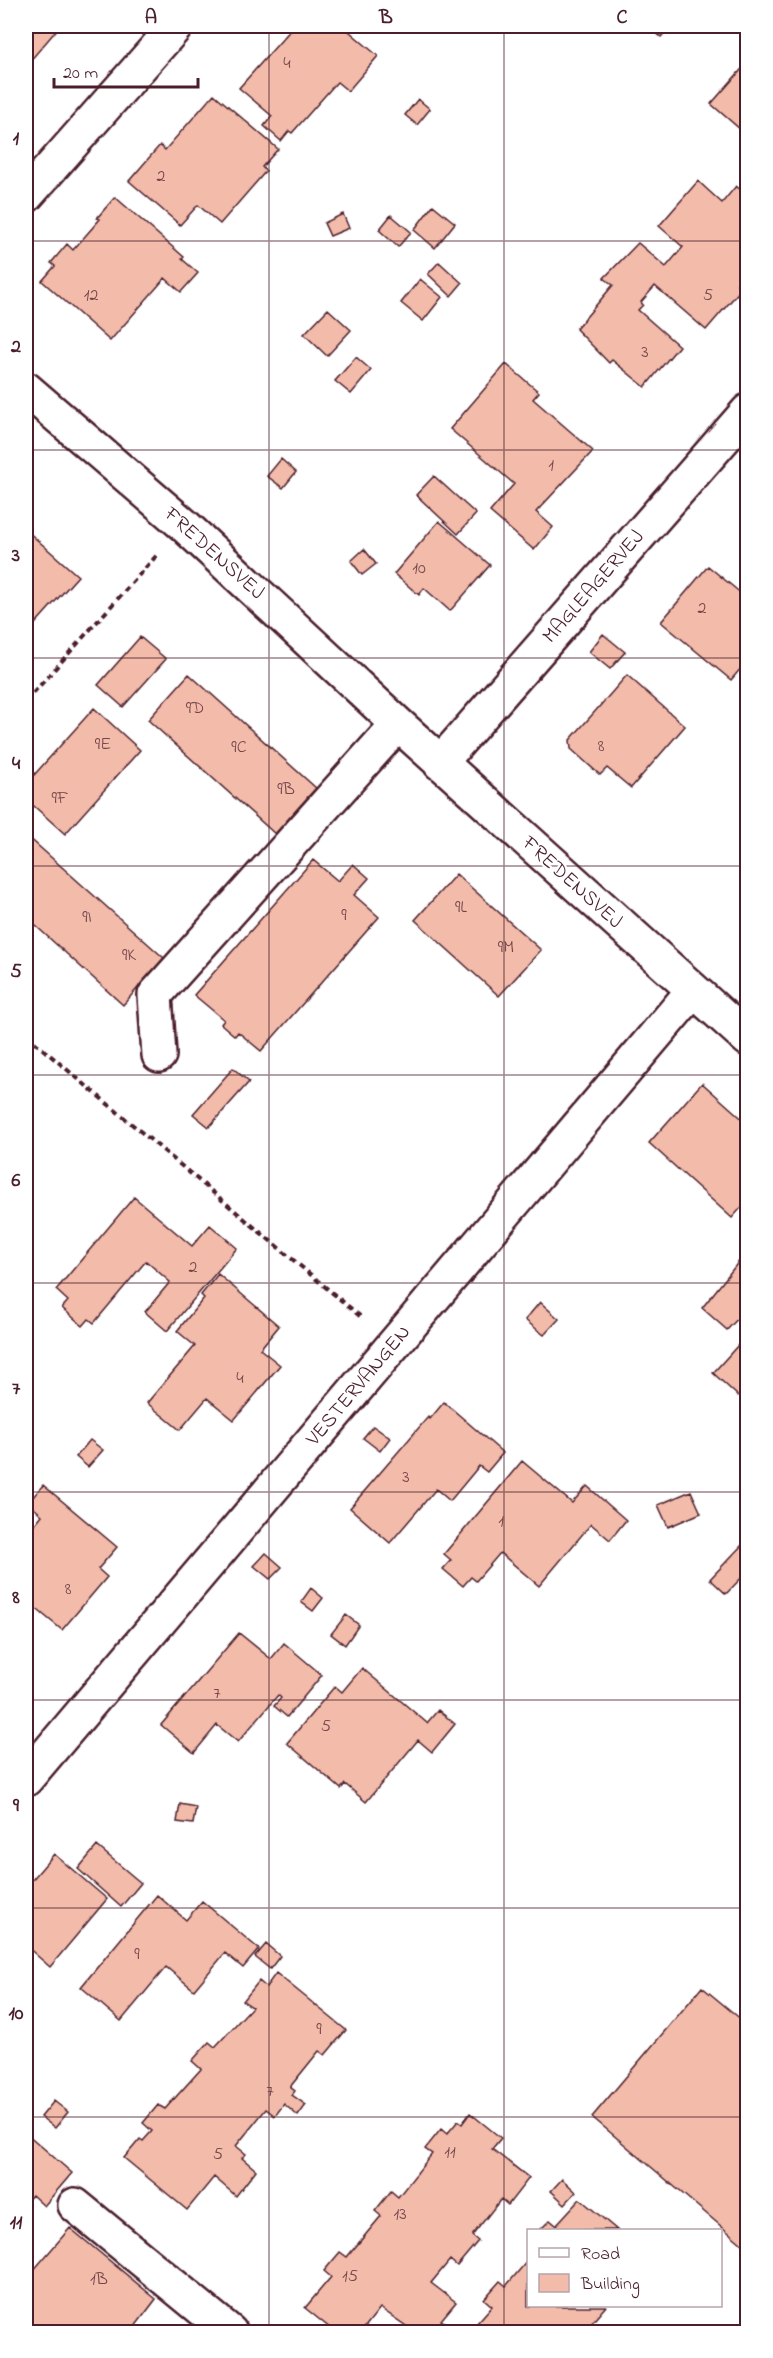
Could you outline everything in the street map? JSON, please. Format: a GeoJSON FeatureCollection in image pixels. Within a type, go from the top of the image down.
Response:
{"type":"FeatureCollection","features":[{"type":"Feature","properties":{"kind":"street"},"geometry":{"type":"LineString","coordinates":[[26,196],[176,26]]}},
{"type":"Feature","properties":{"kind":"street","name":"FREDENSVEJ"},"geometry":{"type":"LineString","coordinates":[[26,390],[184,525],[440,763],[747,1040]]}},
{"type":"Feature","properties":{"kind":"street","name":"MAGLEAGERVEJ"},"geometry":{"type":"LineString","coordinates":[[440,763],[747,411]]}},
{"type":"Feature","properties":{"kind":"street"},"geometry":{"type":"LineString","coordinates":[[159,1055],[155,995],[398,724]]}},
{"type":"Feature","properties":{"kind":"street","name":"VESTERVANGEN"},"geometry":{"type":"LineString","coordinates":[[26,1779],[692,992]]}},
{"type":"Feature","properties":{"kind":"street"},"geometry":{"type":"LineString","coordinates":[[75,2205],[193,2321],[230,2332]]}},
{"type":"Feature","properties":{"kind":"path"},"geometry":{"type":"LineString","coordinates":[[26,701],[184,525]]}},
{"type":"Feature","properties":{"kind":"path"},"geometry":{"type":"LineString","coordinates":[[26,1035],[394,1345]]}},
{"type":"Feature","properties":{"kind":"building"},"geometry":{"type":"Polygon","coordinates":[[[26,26],[60,26],[30,61],[26,57],[26,26]]]}},
{"type":"Feature","properties":{"kind":"building"},"geometry":{"type":"Polygon","coordinates":[[[294,26],[343,26],[378,56],[348,91],[337,82],[292,133],[289,131],[281,141],[264,126],[272,116],[239,88],[294,26]]]}},
{"type":"Feature","properties":{"kind":"building"},"geometry":{"type":"Polygon","coordinates":[[[648,26],[666,26],[669,28],[661,37],[648,26]]]}},
{"type":"Feature","properties":{"kind":"building"},"geometry":{"type":"Polygon","coordinates":[[[748,62],[748,136],[711,104],[748,62]]]}},
{"type":"Feature","properties":{"kind":"building"},"geometry":{"type":"Polygon","coordinates":[[[214,94],[278,149],[262,167],[266,171],[220,224],[198,205],[180,225],[129,181],[160,145],[165,150],[214,94]]]}},
{"type":"Feature","properties":{"kind":"building"},"geometry":{"type":"Polygon","coordinates":[[[418,99],[430,109],[417,125],[405,115],[418,99]]]}},
{"type":"Feature","properties":{"kind":"building"},"geometry":{"type":"Polygon","coordinates":[[[698,181],[722,203],[736,186],[748,196],[748,272],[737,284],[742,288],[706,330],[655,286],[641,302],[643,305],[638,310],[679,346],[645,387],[612,360],[609,363],[576,329],[613,285],[604,278],[638,243],[666,267],[683,247],[659,226],[698,181]]]}},
{"type":"Feature","properties":{"kind":"building"},"geometry":{"type":"Polygon","coordinates":[[[115,197],[184,257],[182,259],[198,273],[181,292],[165,278],[110,341],[42,281],[55,266],[51,263],[67,244],[73,250],[100,219],[97,218],[115,197]]]}},
{"type":"Feature","properties":{"kind":"building"},"geometry":{"type":"Polygon","coordinates":[[[433,205],[455,223],[435,248],[414,230],[433,205]]]}},
{"type":"Feature","properties":{"kind":"building"},"geometry":{"type":"Polygon","coordinates":[[[343,214],[349,228],[330,236],[324,223],[343,214]]]}},
{"type":"Feature","properties":{"kind":"building"},"geometry":{"type":"Polygon","coordinates":[[[391,215],[411,232],[398,247],[379,230],[391,215]]]}},
{"type":"Feature","properties":{"kind":"building"},"geometry":{"type":"Polygon","coordinates":[[[439,262],[462,283],[451,296],[428,274],[439,262]]]}},
{"type":"Feature","properties":{"kind":"building"},"geometry":{"type":"Polygon","coordinates":[[[420,279],[442,297],[423,321],[401,303],[420,279]]]}},
{"type":"Feature","properties":{"kind":"building"},"geometry":{"type":"Polygon","coordinates":[[[328,309],[351,330],[327,356],[304,334],[328,309]]]}},
{"type":"Feature","properties":{"kind":"building"},"geometry":{"type":"Polygon","coordinates":[[[356,357],[371,370],[351,394],[335,381],[356,357]]]}},
{"type":"Feature","properties":{"kind":"building"},"geometry":{"type":"Polygon","coordinates":[[[506,364],[539,392],[533,399],[593,451],[536,512],[553,527],[534,550],[490,512],[514,484],[450,429],[506,364]]]}},
{"type":"Feature","properties":{"kind":"building"},"geometry":{"type":"Polygon","coordinates":[[[281,459],[296,472],[283,488],[267,476],[281,459]]]}},
{"type":"Feature","properties":{"kind":"building"},"geometry":{"type":"Polygon","coordinates":[[[434,476],[476,514],[458,534],[416,495],[434,476]]]}},
{"type":"Feature","properties":{"kind":"building"},"geometry":{"type":"Polygon","coordinates":[[[439,521],[490,565],[450,611],[424,588],[419,595],[394,574],[439,521]]]}},
{"type":"Feature","properties":{"kind":"building"},"geometry":{"type":"Polygon","coordinates":[[[26,530],[78,576],[26,634],[26,530]]]}},
{"type":"Feature","properties":{"kind":"building"},"geometry":{"type":"Polygon","coordinates":[[[364,549],[376,564],[362,575],[351,561],[364,549]]]}},
{"type":"Feature","properties":{"kind":"building"},"geometry":{"type":"Polygon","coordinates":[[[708,566],[748,599],[748,623],[744,627],[748,629],[748,660],[731,680],[661,622],[708,566]]]}},
{"type":"Feature","properties":{"kind":"building"},"geometry":{"type":"Polygon","coordinates":[[[603,634],[625,652],[610,669],[589,652],[603,634]]]}},
{"type":"Feature","properties":{"kind":"building"},"geometry":{"type":"Polygon","coordinates":[[[140,637],[166,659],[123,707],[98,685],[140,637]]]}},
{"type":"Feature","properties":{"kind":"building"},"geometry":{"type":"Polygon","coordinates":[[[189,674],[316,788],[275,834],[148,720],[189,674]]]}},
{"type":"Feature","properties":{"kind":"building"},"geometry":{"type":"Polygon","coordinates":[[[627,675],[685,726],[631,788],[607,768],[600,775],[571,749],[570,740],[627,675]]]}},
{"type":"Feature","properties":{"kind":"building"},"geometry":{"type":"Polygon","coordinates":[[[94,708],[140,750],[65,834],[26,799],[26,784],[94,708]]]}},
{"type":"Feature","properties":{"kind":"building"},"geometry":{"type":"Polygon","coordinates":[[[26,835],[164,958],[123,1005],[26,917],[26,835]]]}},
{"type":"Feature","properties":{"kind":"building"},"geometry":{"type":"Polygon","coordinates":[[[313,860],[338,881],[353,864],[369,878],[354,895],[379,917],[261,1051],[238,1032],[235,1036],[221,1024],[224,1020],[194,995],[313,860]]]}},
{"type":"Feature","properties":{"kind":"building"},"geometry":{"type":"Polygon","coordinates":[[[456,874],[541,950],[499,996],[415,920],[456,874]]]}},
{"type":"Feature","properties":{"kind":"building"},"geometry":{"type":"Polygon","coordinates":[[[233,1068],[249,1082],[209,1127],[193,1114],[233,1068]]]}},
{"type":"Feature","properties":{"kind":"building"},"geometry":{"type":"Polygon","coordinates":[[[702,1083],[748,1124],[748,1200],[732,1218],[649,1143],[702,1083]]]}},
{"type":"Feature","properties":{"kind":"building"},"geometry":{"type":"Polygon","coordinates":[[[134,1197],[192,1246],[210,1225],[237,1248],[167,1331],[145,1312],[170,1282],[146,1261],[94,1323],[89,1319],[83,1326],[62,1308],[68,1301],[56,1290],[134,1197]]]}},
{"type":"Feature","properties":{"kind":"building"},"geometry":{"type":"Polygon","coordinates":[[[748,1250],[748,1312],[744,1316],[742,1314],[727,1330],[702,1308],[748,1250]]]}},
{"type":"Feature","properties":{"kind":"building"},"geometry":{"type":"Polygon","coordinates":[[[218,1274],[279,1326],[260,1349],[280,1365],[234,1420],[207,1398],[180,1430],[147,1403],[195,1346],[177,1331],[204,1298],[201,1295],[218,1274]]]}},
{"type":"Feature","properties":{"kind":"building"},"geometry":{"type":"Polygon","coordinates":[[[540,1302],[559,1319],[544,1335],[525,1320],[540,1302]]]}},
{"type":"Feature","properties":{"kind":"building"},"geometry":{"type":"Polygon","coordinates":[[[748,1334],[748,1385],[738,1396],[713,1373],[748,1334]]]}},
{"type":"Feature","properties":{"kind":"building"},"geometry":{"type":"Polygon","coordinates":[[[444,1402],[503,1453],[487,1472],[479,1466],[450,1501],[436,1489],[390,1543],[350,1508],[428,1417],[430,1419],[444,1402]]]}},
{"type":"Feature","properties":{"kind":"building"},"geometry":{"type":"Polygon","coordinates":[[[373,1426],[390,1438],[380,1451],[363,1438],[373,1426]]]}},
{"type":"Feature","properties":{"kind":"building"},"geometry":{"type":"Polygon","coordinates":[[[90,1440],[103,1450],[88,1467],[76,1457],[90,1440]]]}},
{"type":"Feature","properties":{"kind":"building"},"geometry":{"type":"Polygon","coordinates":[[[522,1461],[572,1503],[587,1486],[626,1520],[610,1540],[591,1524],[539,1586],[500,1553],[476,1581],[471,1577],[463,1586],[443,1569],[451,1560],[444,1554],[522,1461]]]}},
{"type":"Feature","properties":{"kind":"building"},"geometry":{"type":"Polygon","coordinates":[[[43,1485],[117,1547],[98,1569],[107,1577],[62,1630],[28,1602],[26,1605],[26,1535],[42,1515],[28,1503],[43,1485]]]}},
{"type":"Feature","properties":{"kind":"building"},"geometry":{"type":"Polygon","coordinates":[[[691,1491],[701,1513],[668,1527],[658,1505],[691,1491]]]}},
{"type":"Feature","properties":{"kind":"building"},"geometry":{"type":"Polygon","coordinates":[[[744,1543],[748,1546],[748,1571],[726,1594],[710,1579],[744,1543]]]}},
{"type":"Feature","properties":{"kind":"building"},"geometry":{"type":"Polygon","coordinates":[[[266,1553],[282,1567],[270,1579],[254,1566],[266,1553]]]}},
{"type":"Feature","properties":{"kind":"building"},"geometry":{"type":"Polygon","coordinates":[[[311,1588],[323,1598],[313,1611],[301,1602],[311,1588]]]}},
{"type":"Feature","properties":{"kind":"building"},"geometry":{"type":"Polygon","coordinates":[[[346,1615],[359,1625],[345,1645],[331,1634],[346,1615]]]}},
{"type":"Feature","properties":{"kind":"building"},"geometry":{"type":"Polygon","coordinates":[[[239,1633],[271,1659],[284,1643],[322,1675],[287,1717],[274,1706],[281,1698],[278,1695],[238,1742],[217,1725],[194,1753],[161,1725],[239,1633]]]}},
{"type":"Feature","properties":{"kind":"building"},"geometry":{"type":"Polygon","coordinates":[[[362,1668],[427,1723],[438,1710],[455,1724],[432,1752],[418,1740],[366,1802],[345,1784],[341,1789],[287,1743],[335,1686],[342,1692],[362,1668]]]}},
{"type":"Feature","properties":{"kind":"building"},"geometry":{"type":"Polygon","coordinates":[[[180,1804],[196,1807],[193,1824],[177,1822],[180,1804]]]}},
{"type":"Feature","properties":{"kind":"building"},"geometry":{"type":"Polygon","coordinates":[[[97,1846],[141,1883],[121,1907],[78,1869],[97,1846]]]}},
{"type":"Feature","properties":{"kind":"building"},"geometry":{"type":"Polygon","coordinates":[[[54,1854],[107,1899],[50,1967],[26,1946],[26,1887],[54,1854]]]}},
{"type":"Feature","properties":{"kind":"building"},"geometry":{"type":"Polygon","coordinates":[[[157,1895],[186,1920],[202,1901],[259,1949],[243,1968],[225,1953],[194,1990],[166,1967],[121,2021],[81,1987],[157,1895]]]}},
{"type":"Feature","properties":{"kind":"building"},"geometry":{"type":"Polygon","coordinates":[[[266,1944],[280,1956],[270,1969],[255,1957],[266,1944]]]}},
{"type":"Feature","properties":{"kind":"building"},"geometry":{"type":"Polygon","coordinates":[[[276,1973],[346,2030],[325,2055],[319,2051],[290,2087],[295,2091],[292,2095],[306,2105],[298,2116],[284,2104],[275,2116],[266,2109],[236,2146],[246,2154],[242,2158],[256,2170],[236,2196],[214,2177],[187,2210],[124,2158],[140,2139],[143,2141],[152,2131],[143,2123],[158,2105],[165,2109],[201,2069],[192,2061],[209,2042],[215,2047],[252,2007],[243,2001],[259,1981],[266,1987],[276,1973]]]}},
{"type":"Feature","properties":{"kind":"building"},"geometry":{"type":"Polygon","coordinates":[[[702,1987],[748,2025],[748,2249],[592,2117],[702,1987]]]}},
{"type":"Feature","properties":{"kind":"building"},"geometry":{"type":"Polygon","coordinates":[[[54,2101],[68,2112],[55,2128],[41,2117],[54,2101]]]}},
{"type":"Feature","properties":{"kind":"building"},"geometry":{"type":"Polygon","coordinates":[[[470,2113],[501,2138],[492,2149],[529,2178],[508,2205],[501,2199],[472,2236],[478,2241],[457,2266],[450,2260],[431,2283],[456,2302],[441,2320],[444,2322],[435,2332],[415,2332],[380,2308],[361,2332],[335,2332],[305,2308],[331,2277],[324,2271],[340,2252],[347,2257],[381,2216],[375,2211],[391,2191],[398,2197],[432,2154],[425,2149],[441,2129],[447,2134],[458,2121],[462,2124],[470,2113]]]}},
{"type":"Feature","properties":{"kind":"building"},"geometry":{"type":"Polygon","coordinates":[[[26,2133],[72,2173],[44,2206],[32,2195],[26,2202],[26,2133]]]}},
{"type":"Feature","properties":{"kind":"building"},"geometry":{"type":"Polygon","coordinates":[[[562,2179],[576,2192],[565,2204],[551,2191],[562,2179]]]}},
{"type":"Feature","properties":{"kind":"building"},"geometry":{"type":"Polygon","coordinates":[[[580,2199],[616,2229],[541,2229],[550,2220],[556,2225],[580,2199]]]}},
{"type":"Feature","properties":{"kind":"building"},"geometry":{"type":"Polygon","coordinates":[[[70,2228],[156,2299],[131,2332],[26,2332],[26,2267],[32,2272],[70,2228]]]}},
{"type":"Feature","properties":{"kind":"building"},"geometry":{"type":"Polygon","coordinates":[[[527,2261],[527,2307],[605,2307],[584,2332],[469,2332],[492,2306],[484,2299],[500,2281],[506,2286],[527,2261]]]}}]}
